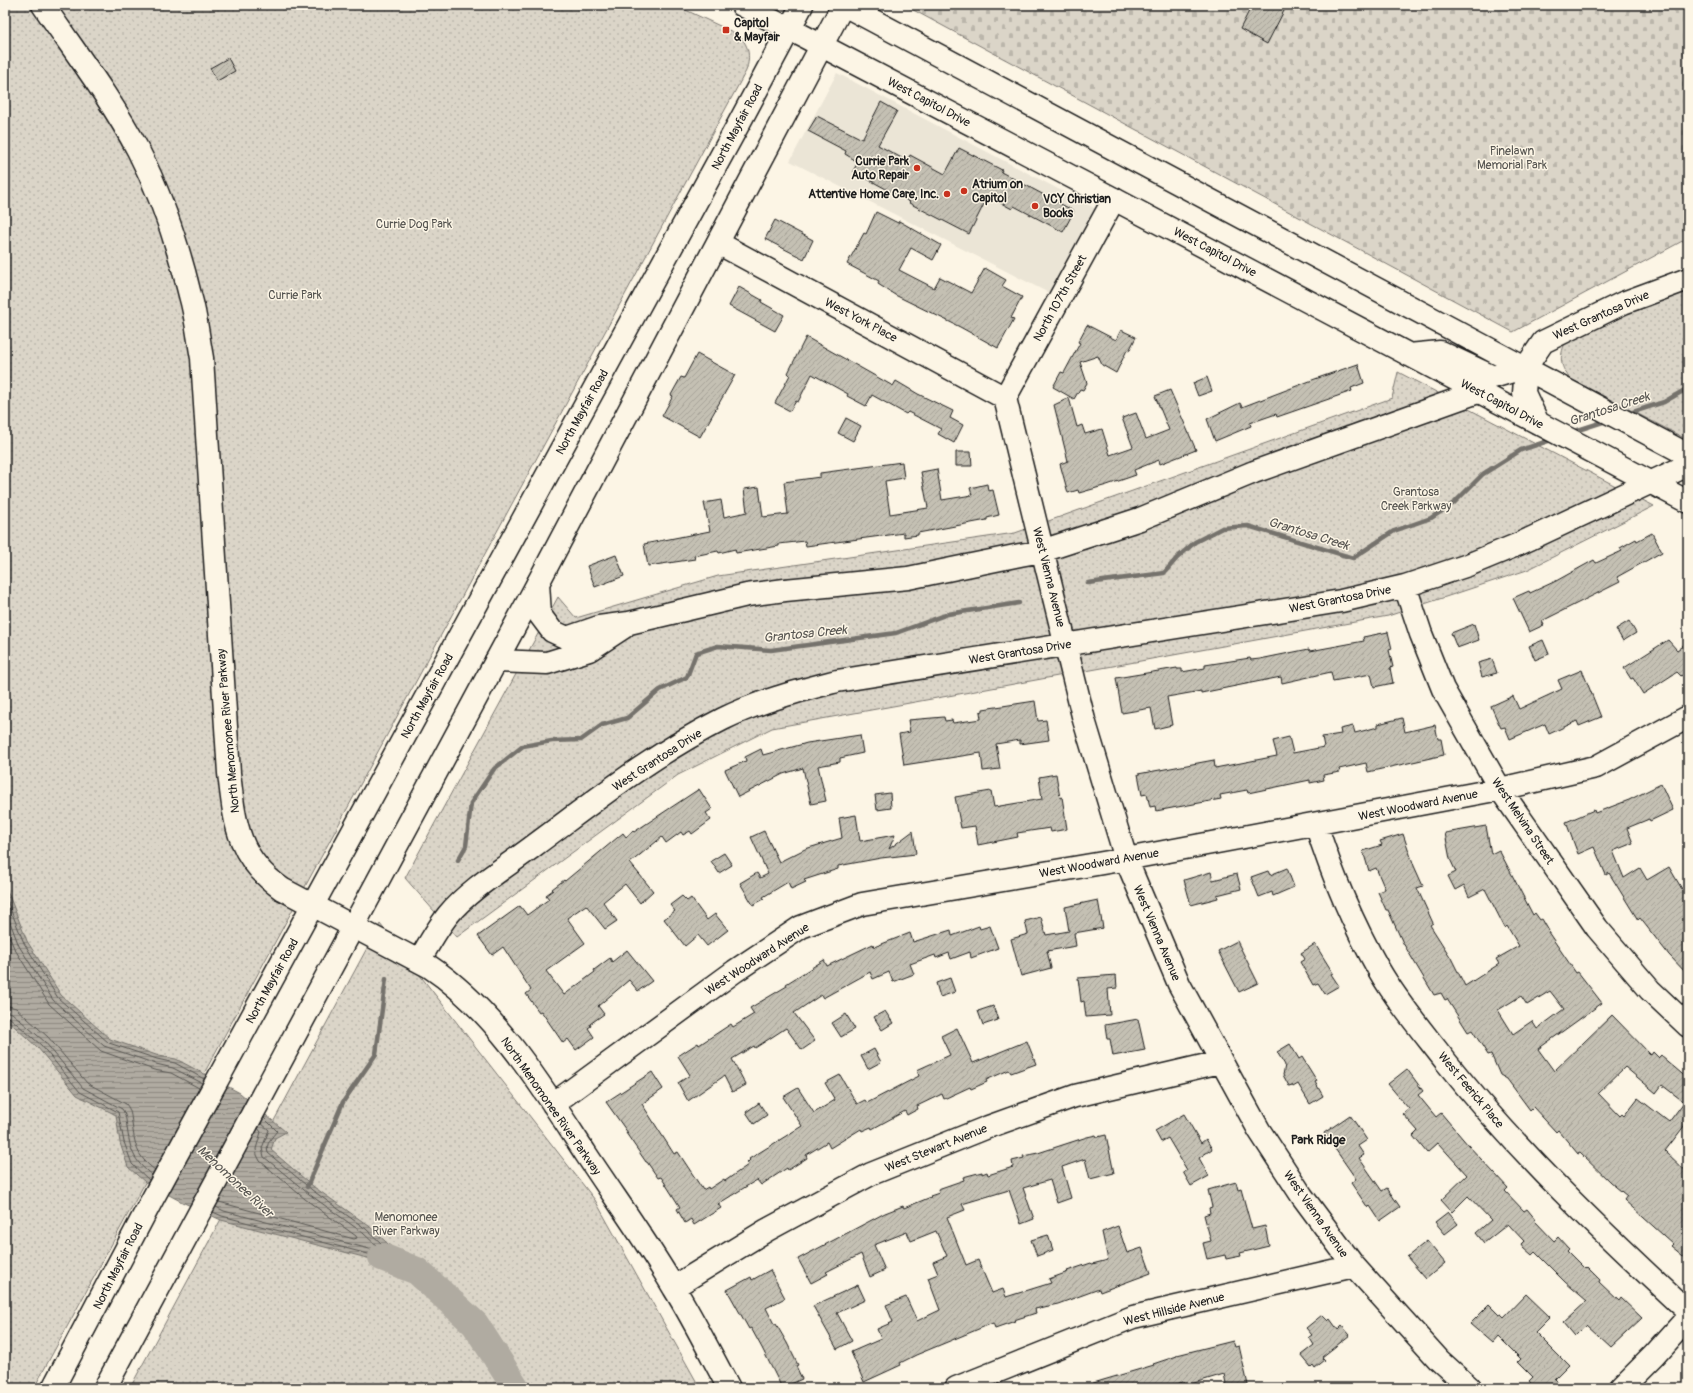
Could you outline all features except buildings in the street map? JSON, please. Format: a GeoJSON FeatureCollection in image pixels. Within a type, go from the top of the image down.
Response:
{"type":"FeatureCollection","features":[{"type":"Feature","properties":{"kind":"street","name":"North Menomonee River Parkway"},"geometry":{"type":"LineString","coordinates":[[43,5],[119,117],[138,150],[158,192],[178,249],[191,296],[202,358],[229,773],[238,833],[247,852],[267,878],[282,889],[419,961],[452,981],[469,997],[508,1042],[553,1104],[674,1287],[729,1388]]}},
{"type":"Feature","properties":{"kind":"street","name":"West Capitol Drive"},"geometry":{"type":"LineString","coordinates":[[742,5],[1114,199],[1688,502]]}},
{"type":"Feature","properties":{"kind":"street","name":"North Mayfair Road"},"geometry":{"type":"LineString","coordinates":[[53,1388],[153,1198],[802,5]]}},
{"type":"Feature","properties":{"kind":"street"},"geometry":{"type":"LineString","coordinates":[[105,1388],[538,583],[844,5],[1526,367],[1688,455]]}},
{"type":"Feature","properties":{"kind":"street","name":"North 107th Street"},"geometry":{"type":"LineString","coordinates":[[1005,398],[1114,199]]}},
{"type":"Feature","properties":{"kind":"street","name":"West York Place"},"geometry":{"type":"LineString","coordinates":[[718,243],[1005,398]]}},
{"type":"Feature","properties":{"kind":"street","name":"West Grantosa Drive"},"geometry":{"type":"LineString","coordinates":[[1526,367],[1543,342],[1623,303],[1688,279]]}},
{"type":"Feature","properties":{"kind":"street"},"geometry":{"type":"LineString","coordinates":[[1409,355],[1440,352],[1493,377],[1526,367]]}},
{"type":"Feature","properties":{"kind":"street"},"geometry":{"type":"LineString","coordinates":[[1526,367],[1524,394],[1538,423]]}},
{"type":"Feature","properties":{"kind":"street"},"geometry":{"type":"LineString","coordinates":[[538,583],[540,616],[552,631],[567,638],[599,627],[629,623],[747,595],[908,578],[1020,554],[1042,551],[1140,519],[1254,472],[1478,392]]}},
{"type":"Feature","properties":{"kind":"street","name":"West Vienna Avenue"},"geometry":{"type":"LineString","coordinates":[[1005,398],[1084,720],[1126,859],[1179,984],[1220,1062],[1263,1136],[1302,1196],[1354,1266],[1439,1360],[1470,1388]]}},
{"type":"Feature","properties":{"kind":"street","name":"West Grantosa Drive"},"geometry":{"type":"LineString","coordinates":[[419,961],[430,940],[449,914],[477,888],[630,775],[681,741],[724,718],[778,698],[838,681],[1340,601],[1405,586],[1468,565],[1519,544],[1688,465]]}},
{"type":"Feature","properties":{"kind":"street","name":"West Melvina Street"},"geometry":{"type":"LineString","coordinates":[[1405,586],[1421,634],[1443,689],[1500,789],[1597,928],[1650,990],[1688,1026]]}},
{"type":"Feature","properties":{"kind":"street"},"geometry":{"type":"LineString","coordinates":[[496,661],[547,663],[589,650],[629,623]]}},
{"type":"Feature","properties":{"kind":"street","name":"West Woodward Avenue"},"geometry":{"type":"LineString","coordinates":[[553,1104],[735,970],[801,927],[862,904],[1126,859],[1500,789],[1596,767],[1688,717]]}},
{"type":"Feature","properties":{"kind":"street","name":"West Feerick Place"},"geometry":{"type":"LineString","coordinates":[[1316,824],[1326,858],[1342,896],[1380,970],[1427,1037],[1477,1100],[1532,1161],[1610,1240],[1688,1312]]}},
{"type":"Feature","properties":{"kind":"street","name":"West Stewart Avenue"},"geometry":{"type":"LineString","coordinates":[[674,1287],[767,1230],[870,1174],[988,1127],[1075,1096],[1220,1062]]}},
{"type":"Feature","properties":{"kind":"street","name":"West Hillside Avenue"},"geometry":{"type":"LineString","coordinates":[[956,1388],[1133,1317],[1354,1266]]}},
{"type":"Feature","properties":{"kind":"street"},"geometry":{"type":"LineString","coordinates":[[1621,1388],[1654,1355],[1688,1317]]}},
{"type":"Feature","properties":{"kind":"shaded area"},"geometry":{"type":"Polygon","coordinates":[[[837,73],[1096,209],[1054,293],[1047,292],[790,161],[837,73]]]}},
{"type":"Feature","properties":{"kind":"green space","name":"Currie Park"},"geometry":{"type":"Polygon","coordinates":[[[5,5],[675,5],[737,34],[744,42],[749,55],[746,71],[34,1388],[5,1388],[5,5]]]}},
{"type":"Feature","properties":{"kind":"green space","name":"Pinelawn Memorial Park"},"geometry":{"type":"Polygon","coordinates":[[[904,5],[1688,5],[1688,238],[1513,332],[904,5]]]}},
{"type":"Feature","properties":{"kind":"green space"},"geometry":{"type":"Polygon","coordinates":[[[1688,289],[1688,440],[1571,379],[1565,371],[1561,358],[1565,343],[1617,316],[1688,289]]]}},
{"type":"Feature","properties":{"kind":"green space","name":"Grantosa Creek Parkway"},"geometry":{"type":"Polygon","coordinates":[[[1398,372],[1654,506],[1527,570],[1388,616],[772,728],[678,775],[457,937],[405,878],[558,597],[576,618],[718,576],[1015,533],[1392,398],[1398,372]]]}},
{"type":"Feature","properties":{"kind":"green space","name":"Menomonee River Parkway"},"geometry":{"type":"Polygon","coordinates":[[[380,924],[595,1200],[700,1388],[130,1388],[380,924]]]}},
{"type":"Feature","properties":{"kind":"water"},"geometry":{"type":"Polygon","coordinates":[[[5,885],[27,941],[61,995],[110,1039],[159,1056],[176,1059],[240,1093],[286,1132],[275,1138],[271,1150],[314,1187],[369,1226],[417,1271],[221,1220],[182,1202],[145,1182],[128,1167],[120,1143],[116,1115],[77,1095],[38,1048],[5,1018],[5,885]]]}},
{"type":"Feature","properties":{"kind":"waterway","name":"Grantosa Creek"},"geometry":{"type":"LineString","coordinates":[[1627,414],[1664,402],[1688,388]]}},
{"type":"Feature","properties":{"kind":"waterway","name":"Grantosa Creek"},"geometry":{"type":"LineString","coordinates":[[1572,432],[1609,420]]}},
{"type":"Feature","properties":{"kind":"waterway","name":"Grantosa Creek"},"geometry":{"type":"LineString","coordinates":[[1088,583],[1164,573],[1177,558],[1195,542],[1222,528],[1248,526],[1353,558],[1394,531],[1431,518],[1454,503],[1483,474],[1521,450],[1554,439]]}},
{"type":"Feature","properties":{"kind":"waterway","name":"Grantosa Creek"},"geometry":{"type":"LineString","coordinates":[[458,860],[466,846],[471,803],[494,769],[523,746],[552,741],[581,740],[602,725],[627,718],[660,690],[687,677],[696,653],[718,646],[771,650],[896,633],[948,614],[1019,603]]}},
{"type":"Feature","properties":{"kind":"waterway"},"geometry":{"type":"LineString","coordinates":[[307,1187],[343,1102],[376,1054],[386,979]]}},
{"type":"Feature","properties":{"kind":"waterway","name":"Menomonee River"},"geometry":{"type":"LineString","coordinates":[[382,1257],[417,1271],[475,1324],[516,1388]]}},
{"type":"Feature","properties":{"kind":"place","name":"Capitol & Mayfair"},"geometry":{"type":"Point","coordinates":[726,30]}},
{"type":"Feature","properties":{"kind":"place","name":"Currie Park Auto Repair"},"geometry":{"type":"Point","coordinates":[917,168]}},
{"type":"Feature","properties":{"kind":"place","name":"Atrium on Capitol"},"geometry":{"type":"Point","coordinates":[964,191]}},
{"type":"Feature","properties":{"kind":"place","name":"Attentive Home Care, Inc."},"geometry":{"type":"Point","coordinates":[947,194]}},
{"type":"Feature","properties":{"kind":"place","name":"VCY Christian Books"},"geometry":{"type":"Point","coordinates":[1035,206]}},
{"type":"Feature","properties":{"kind":"district","name":"Park Ridge"},"geometry":{"type":"Point","coordinates":[1318,1139]}},
{"type":"Feature","properties":{"kind":"park label","name":"Currie Dog Park"},"geometry":{"type":"Point","coordinates":[414,224]}}]}
